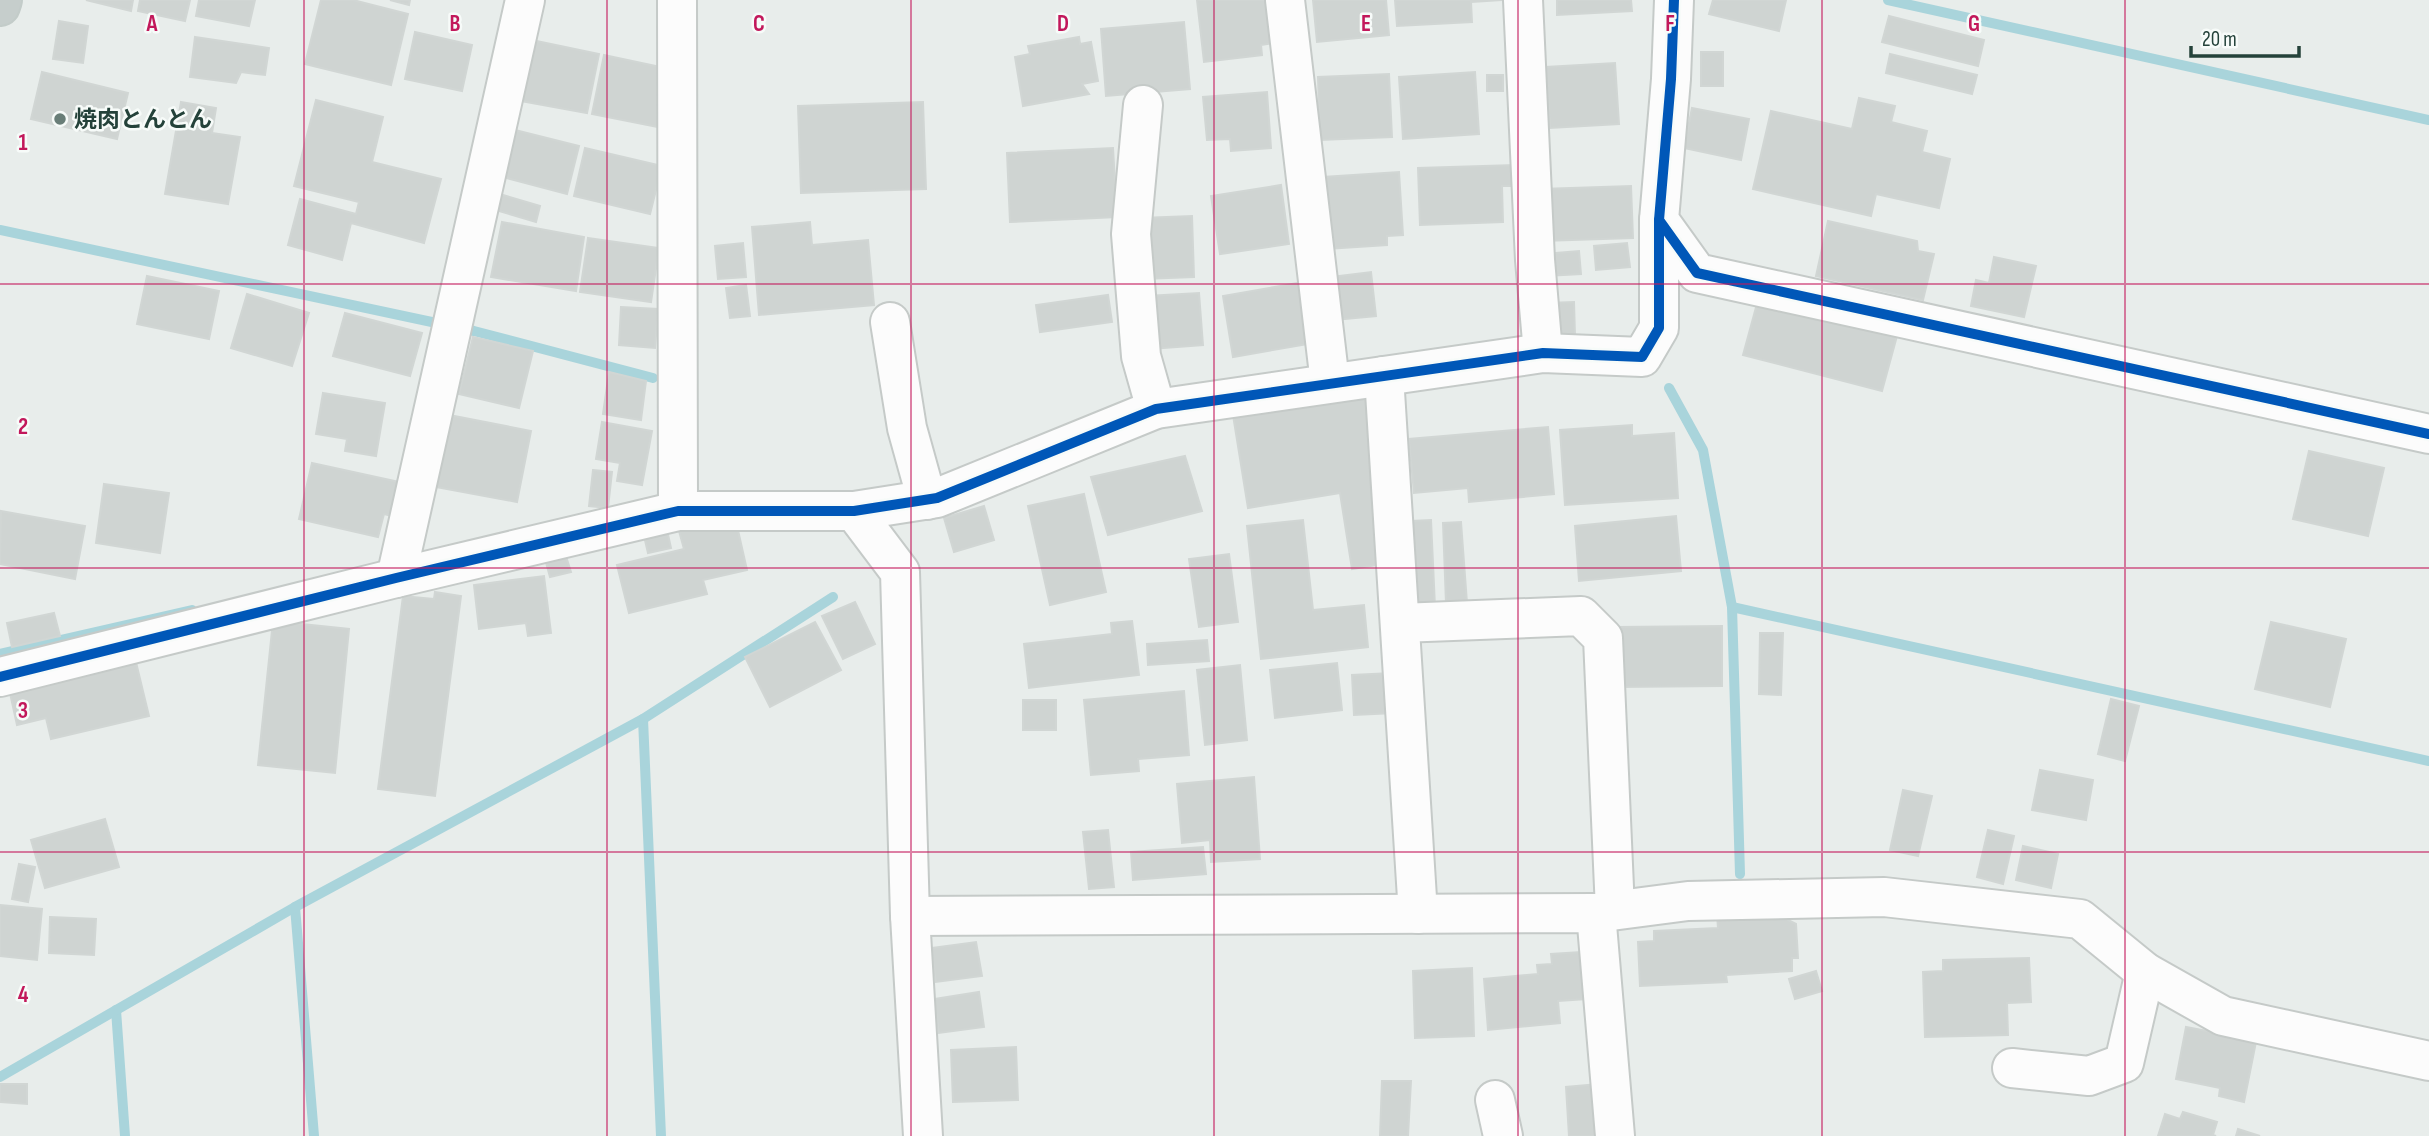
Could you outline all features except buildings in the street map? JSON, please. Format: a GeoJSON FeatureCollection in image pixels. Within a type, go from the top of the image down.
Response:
{"type":"FeatureCollection","features":[{"type":"Feature","properties":{"kind":"highway"},"geometry":{"type":"LineString","coordinates":[[0,6],[2,0]]}},
{"type":"Feature","properties":{"kind":"street"},"geometry":{"type":"LineString","coordinates":[[396,578],[524,0]]}},
{"type":"Feature","properties":{"kind":"street"},"geometry":{"type":"LineString","coordinates":[[677,0],[678,511]]}},
{"type":"Feature","properties":{"kind":"street"},"geometry":{"type":"LineString","coordinates":[[1285,0],[1330,383]]}},
{"type":"Feature","properties":{"kind":"street"},"geometry":{"type":"LineString","coordinates":[[1523,0],[1535,260],[1543,353]]}},
{"type":"Feature","properties":{"kind":"street"},"geometry":{"type":"LineString","coordinates":[[0,677],[678,511],[854,511],[937,498],[1156,409],[1543,353],[1642,357],[1659,328],[1659,220],[1671,79],[1674,0]]}},
{"type":"Feature","properties":{"kind":"street"},"geometry":{"type":"LineString","coordinates":[[1143,105],[1131,234],[1141,356],[1156,409]]}},
{"type":"Feature","properties":{"kind":"street"},"geometry":{"type":"LineString","coordinates":[[1659,220],[1698,273],[2429,434]]}},
{"type":"Feature","properties":{"kind":"street"},"geometry":{"type":"LineString","coordinates":[[890,322],[907,428],[926,500]]}},
{"type":"Feature","properties":{"kind":"street"},"geometry":{"type":"LineString","coordinates":[[1384,376],[1418,914]]}},
{"type":"Feature","properties":{"kind":"street"},"geometry":{"type":"LineString","coordinates":[[854,511],[900,572],[910,916],[923,1136]]}},
{"type":"Feature","properties":{"kind":"street"},"geometry":{"type":"LineString","coordinates":[[1400,624],[1581,616],[1604,638],[1606,911],[1615,1136]]}},
{"type":"Feature","properties":{"kind":"street"},"geometry":{"type":"LineString","coordinates":[[910,916],[1606,911],[1688,901],[1884,897],[2080,919],[2145,972],[2223,1016],[2429,1062]]}},
{"type":"Feature","properties":{"kind":"street"},"geometry":{"type":"LineString","coordinates":[[2012,1068],[2089,1076],[2123,1063],[2145,972]]}},
{"type":"Feature","properties":{"kind":"waterway"},"geometry":{"type":"LineString","coordinates":[[1888,0],[2429,120]]}},
{"type":"Feature","properties":{"kind":"waterway"},"geometry":{"type":"LineString","coordinates":[[0,230],[474,331],[653,378]]}},
{"type":"Feature","properties":{"kind":"waterway"},"geometry":{"type":"LineString","coordinates":[[1669,388],[1703,450],[1732,607],[1740,874]]}},
{"type":"Feature","properties":{"kind":"waterway"},"geometry":{"type":"LineString","coordinates":[[0,1077],[295,907],[643,719],[833,597]]}},
{"type":"Feature","properties":{"kind":"waterway"},"geometry":{"type":"LineString","coordinates":[[1732,607],[2429,761]]}},
{"type":"Feature","properties":{"kind":"waterway"},"geometry":{"type":"LineString","coordinates":[[0,654],[192,610]]}},
{"type":"Feature","properties":{"kind":"waterway"},"geometry":{"type":"LineString","coordinates":[[643,719],[661,1136]]}},
{"type":"Feature","properties":{"kind":"waterway"},"geometry":{"type":"LineString","coordinates":[[295,907],[314,1136]]}},
{"type":"Feature","properties":{"kind":"waterway"},"geometry":{"type":"LineString","coordinates":[[116,1010],[125,1136]]}},
{"type":"Feature","properties":{"kind":"cycle path"},"geometry":{"type":"LineString","coordinates":[[1674,0],[1671,79],[1659,220],[1697,273],[2429,434]]}},
{"type":"Feature","properties":{"kind":"cycle path"},"geometry":{"type":"LineString","coordinates":[[0,677],[678,511],[854,511],[937,498],[1156,409],[1543,353],[1642,357],[1659,328],[1659,220]]}},
{"type":"Feature","properties":{"kind":"place","name":"焼肉とんとん"},"geometry":{"type":"Point","coordinates":[60,119]}}]}
